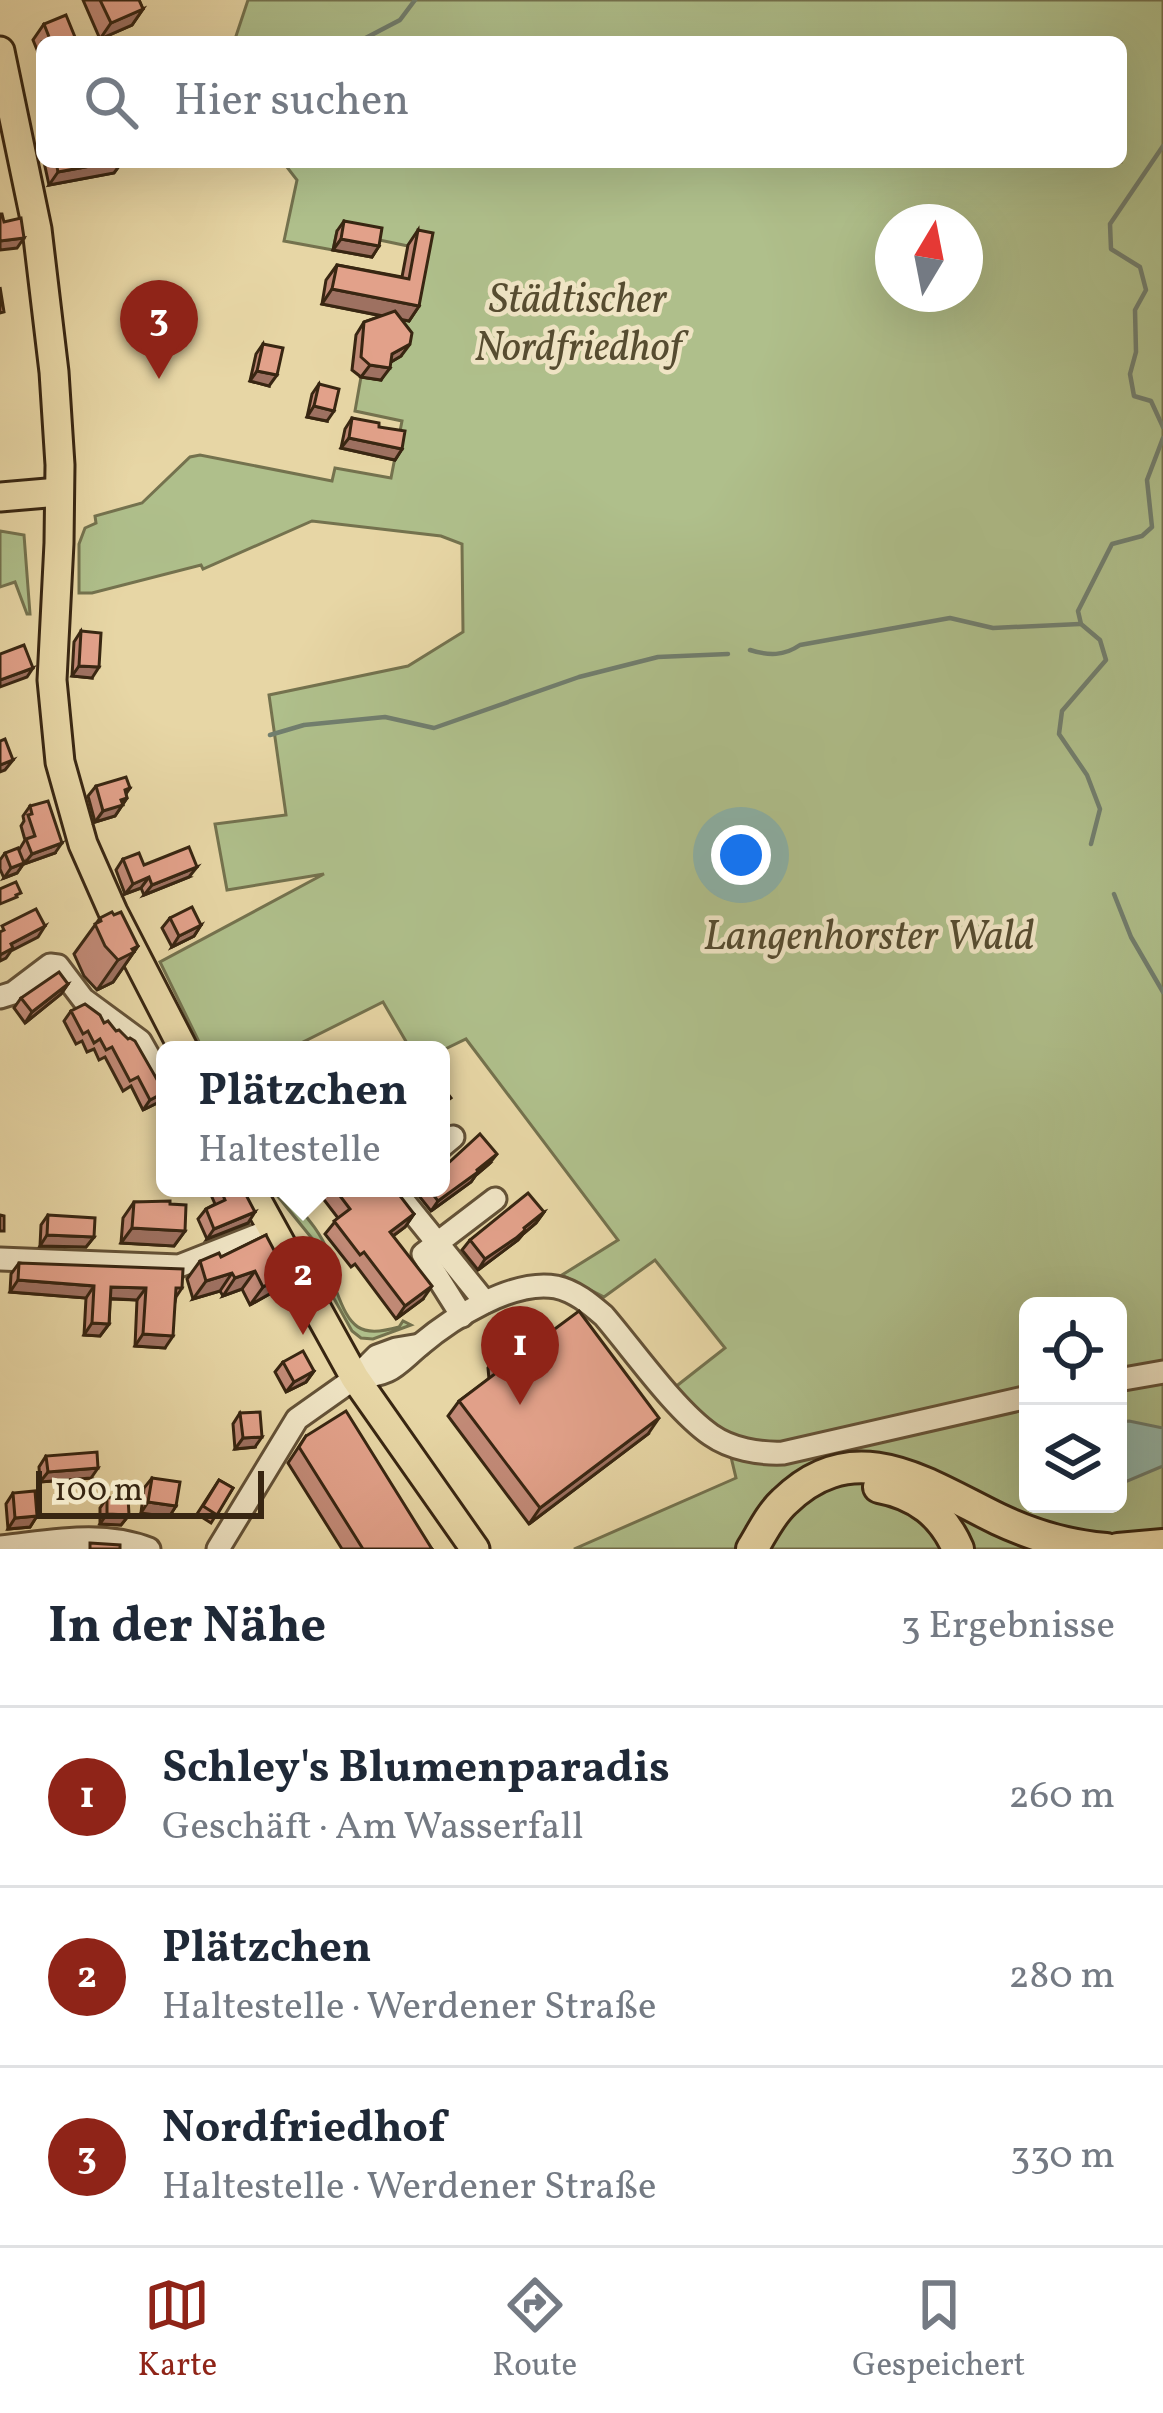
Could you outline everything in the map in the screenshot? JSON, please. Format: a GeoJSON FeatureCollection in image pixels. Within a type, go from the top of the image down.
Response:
{"type":"FeatureCollection","features":[{"type":"Feature","properties":{"kind":"highway"},"geometry":{"type":"LineString","coordinates":[[752,1549],[775,1512],[803,1485],[833,1472],[879,1468],[931,1484],[1040,1536],[1106,1549]]}},
{"type":"Feature","properties":{"kind":"highway"},"geometry":{"type":"LineString","coordinates":[[773,1549],[809,1503],[846,1488],[870,1486],[896,1490],[923,1504],[949,1529],[958,1549]]}},
{"type":"Feature","properties":{"kind":"highway"},"geometry":{"type":"LineString","coordinates":[[1118,1549],[1163,1545]]}},
{"type":"Feature","properties":{"kind":"main road"},"geometry":{"type":"LineString","coordinates":[[0,51],[38,229],[54,371],[59,502],[52,680],[64,780],[82,844],[180,1041]]}},
{"type":"Feature","properties":{"kind":"main road"},"geometry":{"type":"LineString","coordinates":[[0,497],[59,502]]}},
{"type":"Feature","properties":{"kind":"main road"},"geometry":{"type":"LineString","coordinates":[[0,513],[59,502]]}},
{"type":"Feature","properties":{"kind":"main road"},"geometry":{"type":"LineString","coordinates":[[254,1197],[355,1378],[476,1549]]}},
{"type":"Feature","properties":{"kind":"street"},"geometry":{"type":"LineString","coordinates":[[0,997],[13,993],[50,965],[58,966],[83,999],[140,1041],[156,1069]]}},
{"type":"Feature","properties":{"kind":"street"},"geometry":{"type":"LineString","coordinates":[[400,1197],[485,1302]]}},
{"type":"Feature","properties":{"kind":"street"},"geometry":{"type":"LineString","coordinates":[[462,1316],[423,1253],[495,1199]]}},
{"type":"Feature","properties":{"kind":"street"},"geometry":{"type":"LineString","coordinates":[[0,1259],[179,1266],[271,1230]]}},
{"type":"Feature","properties":{"kind":"street"},"geometry":{"type":"LineString","coordinates":[[218,1549],[297,1419],[355,1378],[387,1373],[485,1302],[538,1286],[574,1293],[604,1316],[691,1419],[715,1438],[765,1454],[783,1454],[1019,1399]]}},
{"type":"Feature","properties":{"kind":"street"},"geometry":{"type":"LineString","coordinates":[[1127,1378],[1163,1372]]}},
{"type":"Feature","properties":{"kind":"street"},"geometry":{"type":"LineString","coordinates":[[0,1547],[100,1538],[149,1549]]}},
{"type":"Feature","properties":{"kind":"green space"},"geometry":{"type":"Polygon","coordinates":[[[248,0],[1163,0],[1163,1549],[574,1549],[736,1478],[725,1432],[674,1388],[725,1348],[655,1260],[604,1297],[562,1275],[618,1240],[466,1039],[450,1047],[450,1041],[406,1041],[383,1002],[305,1041],[199,1041],[160,962],[324,874],[227,890],[215,824],[286,815],[269,695],[408,666],[463,632],[462,544],[441,536],[312,521],[203,569],[201,565],[79,593],[79,544],[85,528],[96,523],[95,516],[142,503],[190,457],[200,455],[332,481],[335,468],[391,478],[402,421],[355,411],[361,377],[381,380],[393,318],[409,320],[422,249],[337,231],[333,250],[284,241],[297,180],[288,168],[1127,168],[1127,36],[236,36],[248,0]]]}},
{"type":"Feature","properties":{"kind":"green space"},"geometry":{"type":"Polygon","coordinates":[[[0,531],[24,535],[30,614],[15,582],[0,587],[0,531]]]}},
{"type":"Feature","properties":{"kind":"green space"},"geometry":{"type":"Polygon","coordinates":[[[278,1197],[290,1197],[319,1235],[330,1257],[336,1290],[358,1327],[374,1331],[399,1327],[403,1321],[411,1325],[373,1339],[352,1331],[332,1295],[319,1247],[278,1197]]]}},
{"type":"Feature","properties":{"kind":"shaded area"},"geometry":{"type":"Polygon","coordinates":[[[1127,1421],[1163,1428],[1163,1466],[1127,1481],[1127,1421]]]}},
{"type":"Feature","properties":{"kind":"building"},"geometry":{"type":"Polygon","coordinates":[[[100,0],[139,0],[143,9],[111,23],[100,0]]]}},
{"type":"Feature","properties":{"kind":"building"},"geometry":{"type":"Polygon","coordinates":[[[66,15],[75,36],[49,36],[44,24],[66,15]]]}},
{"type":"Feature","properties":{"kind":"building"},"geometry":{"type":"Polygon","coordinates":[[[0,214],[4,222],[21,218],[24,238],[0,241],[0,214]]]}},
{"type":"Feature","properties":{"kind":"building"},"geometry":{"type":"Polygon","coordinates":[[[344,221],[382,228],[379,246],[341,239],[344,221]]]}},
{"type":"Feature","properties":{"kind":"building"},"geometry":{"type":"Polygon","coordinates":[[[418,230],[433,233],[419,306],[332,289],[337,265],[409,279],[418,230]]]}},
{"type":"Feature","properties":{"kind":"building"},"geometry":{"type":"Polygon","coordinates":[[[395,311],[412,333],[410,344],[392,354],[390,368],[370,365],[361,357],[364,322],[395,311]]]}},
{"type":"Feature","properties":{"kind":"building"},"geometry":{"type":"Polygon","coordinates":[[[263,344],[283,348],[277,375],[257,371],[263,344]]]}},
{"type":"Feature","properties":{"kind":"building"},"geometry":{"type":"Polygon","coordinates":[[[319,384],[339,389],[334,411],[314,406],[319,384]]]}},
{"type":"Feature","properties":{"kind":"building"},"geometry":{"type":"Polygon","coordinates":[[[352,418],[405,431],[402,449],[349,438],[352,418]]]}},
{"type":"Feature","properties":{"kind":"building"},"geometry":{"type":"Polygon","coordinates":[[[81,631],[101,633],[99,667],[79,666],[81,631]]]}},
{"type":"Feature","properties":{"kind":"building"},"geometry":{"type":"Polygon","coordinates":[[[24,645],[33,668],[0,680],[0,654],[24,645]]]}},
{"type":"Feature","properties":{"kind":"building"},"geometry":{"type":"Polygon","coordinates":[[[5,739],[13,760],[0,765],[0,741],[5,739]]]}},
{"type":"Feature","properties":{"kind":"building"},"geometry":{"type":"Polygon","coordinates":[[[126,777],[130,788],[125,790],[123,805],[103,811],[96,786],[126,777]]]}},
{"type":"Feature","properties":{"kind":"building"},"geometry":{"type":"Polygon","coordinates":[[[48,801],[62,843],[32,854],[26,839],[35,836],[30,806],[48,801]]]}},
{"type":"Feature","properties":{"kind":"building"},"geometry":{"type":"Polygon","coordinates":[[[189,847],[197,867],[152,885],[149,877],[133,884],[123,859],[139,853],[144,865],[189,847]]]}},
{"type":"Feature","properties":{"kind":"building"},"geometry":{"type":"Polygon","coordinates":[[[18,848],[24,863],[11,868],[5,853],[18,848]]]}},
{"type":"Feature","properties":{"kind":"building"},"geometry":{"type":"Polygon","coordinates":[[[16,882],[21,893],[0,904],[0,889],[16,882]]]}},
{"type":"Feature","properties":{"kind":"building"},"geometry":{"type":"Polygon","coordinates":[[[192,907],[201,925],[179,936],[170,918],[192,907]]]}},
{"type":"Feature","properties":{"kind":"building"},"geometry":{"type":"Polygon","coordinates":[[[36,909],[45,926],[0,955],[2,926],[36,909]]]}},
{"type":"Feature","properties":{"kind":"building"},"geometry":{"type":"Polygon","coordinates":[[[112,912],[121,912],[138,946],[118,960],[95,924],[112,912]]]}},
{"type":"Feature","properties":{"kind":"building"},"geometry":{"type":"Polygon","coordinates":[[[59,972],[68,984],[32,1012],[21,998],[59,972]]]}},
{"type":"Feature","properties":{"kind":"building"},"geometry":{"type":"Polygon","coordinates":[[[85,1004],[104,1023],[108,1021],[135,1041],[156,1078],[156,1097],[150,1100],[138,1077],[130,1081],[112,1047],[106,1050],[100,1039],[94,1043],[88,1031],[83,1034],[71,1011],[85,1004]]]}},
{"type":"Feature","properties":{"kind":"building"},"geometry":{"type":"Polygon","coordinates":[[[480,1134],[497,1154],[450,1192],[450,1162],[480,1134]]]}},
{"type":"Feature","properties":{"kind":"building"},"geometry":{"type":"Polygon","coordinates":[[[528,1193],[544,1212],[485,1259],[470,1240],[528,1193]]]}},
{"type":"Feature","properties":{"kind":"building"},"geometry":{"type":"Polygon","coordinates":[[[247,1197],[255,1212],[214,1229],[206,1209],[247,1197]]]}},
{"type":"Feature","properties":{"kind":"building"},"geometry":{"type":"Polygon","coordinates":[[[341,1197],[401,1197],[414,1214],[390,1232],[432,1286],[405,1306],[334,1221],[350,1209],[341,1197]]]}},
{"type":"Feature","properties":{"kind":"building"},"geometry":{"type":"Polygon","coordinates":[[[134,1202],[186,1205],[185,1231],[132,1228],[134,1202]]]}},
{"type":"Feature","properties":{"kind":"building"},"geometry":{"type":"Polygon","coordinates":[[[48,1215],[95,1218],[94,1237],[47,1235],[48,1215]]]}},
{"type":"Feature","properties":{"kind":"building"},"geometry":{"type":"Polygon","coordinates":[[[266,1235],[286,1273],[263,1287],[255,1271],[206,1281],[200,1261],[219,1253],[221,1257],[266,1235]]]}},
{"type":"Feature","properties":{"kind":"building"},"geometry":{"type":"Polygon","coordinates":[[[19,1263],[183,1269],[182,1288],[176,1288],[173,1336],[143,1334],[146,1288],[111,1287],[109,1324],[92,1323],[94,1286],[18,1280],[19,1263]]]}},
{"type":"Feature","properties":{"kind":"building"},"geometry":{"type":"Polygon","coordinates":[[[579,1311],[659,1418],[540,1508],[459,1401],[500,1370],[499,1352],[513,1342],[529,1348],[579,1311]]]}},
{"type":"Feature","properties":{"kind":"building"},"geometry":{"type":"Polygon","coordinates":[[[303,1351],[314,1371],[294,1382],[283,1362],[303,1351]]]}},
{"type":"Feature","properties":{"kind":"building"},"geometry":{"type":"Polygon","coordinates":[[[346,1411],[432,1549],[363,1549],[299,1447],[306,1436],[346,1411]]]}},
{"type":"Feature","properties":{"kind":"building"},"geometry":{"type":"Polygon","coordinates":[[[260,1412],[262,1437],[243,1438],[240,1413],[260,1412]]]}},
{"type":"Feature","properties":{"kind":"building"},"geometry":{"type":"Polygon","coordinates":[[[97,1452],[98,1468],[48,1472],[46,1456],[97,1452]]]}},
{"type":"Feature","properties":{"kind":"building"},"geometry":{"type":"Polygon","coordinates":[[[152,1478],[180,1482],[176,1506],[148,1502],[152,1478]]]}},
{"type":"Feature","properties":{"kind":"building"},"geometry":{"type":"Polygon","coordinates":[[[219,1480],[233,1488],[217,1515],[203,1506],[219,1480]]]}},
{"type":"Feature","properties":{"kind":"building"},"geometry":{"type":"Polygon","coordinates":[[[35,1491],[37,1516],[15,1518],[13,1493],[35,1491]]]}},
{"type":"Feature","properties":{"kind":"building"},"geometry":{"type":"Polygon","coordinates":[[[128,1497],[129,1515],[107,1514],[107,1498],[128,1497]]]}},
{"type":"Feature","properties":{"kind":"building"},"geometry":{"type":"Polygon","coordinates":[[[90,1543],[120,1545],[120,1549],[90,1549],[90,1543]]]}},
{"type":"Feature","properties":{"kind":"waterway"},"geometry":{"type":"LineString","coordinates":[[369,36],[400,20],[415,0]]}},
{"type":"Feature","properties":{"kind":"waterway"},"geometry":{"type":"LineString","coordinates":[[1163,146],[1110,224],[1111,249],[1140,267],[1146,290],[1135,310],[1136,352],[1130,374],[1134,396],[1151,401],[1163,427]]}},
{"type":"Feature","properties":{"kind":"waterway"},"geometry":{"type":"LineString","coordinates":[[1091,844],[1100,809],[1087,775],[1059,734],[1062,711],[1106,660],[1100,640],[1081,624],[1078,611],[1112,544],[1142,536],[1152,527],[1147,480],[1163,438]]}},
{"type":"Feature","properties":{"kind":"waterway"},"geometry":{"type":"LineString","coordinates":[[750,650],[782,653],[800,645],[950,618],[993,628],[1080,624]]}},
{"type":"Feature","properties":{"kind":"waterway"},"geometry":{"type":"LineString","coordinates":[[270,735],[304,725],[385,717],[434,728],[579,677],[658,657],[728,654]]}},
{"type":"Feature","properties":{"kind":"waterway"},"geometry":{"type":"LineString","coordinates":[[1114,894],[1131,937],[1163,992]]}},
{"type":"Feature","properties":{"kind":"place","name":"Nordfriedhof"},"geometry":{"type":"Point","coordinates":[159,379]}},
{"type":"Feature","properties":{"kind":"place","name":"Plätzchen"},"geometry":{"type":"Point","coordinates":[303,1335]}},
{"type":"Feature","properties":{"kind":"place","name":"Schley's Blumenparadis"},"geometry":{"type":"Point","coordinates":[520,1405]}},
{"type":"Feature","properties":{"kind":"park label","name":"Städtischer Nordfriedhof"},"geometry":{"type":"Point","coordinates":[578,325]}},
{"type":"Feature","properties":{"kind":"park label","name":"Langenhorster Wald"},"geometry":{"type":"Point","coordinates":[869,938]}}]}
